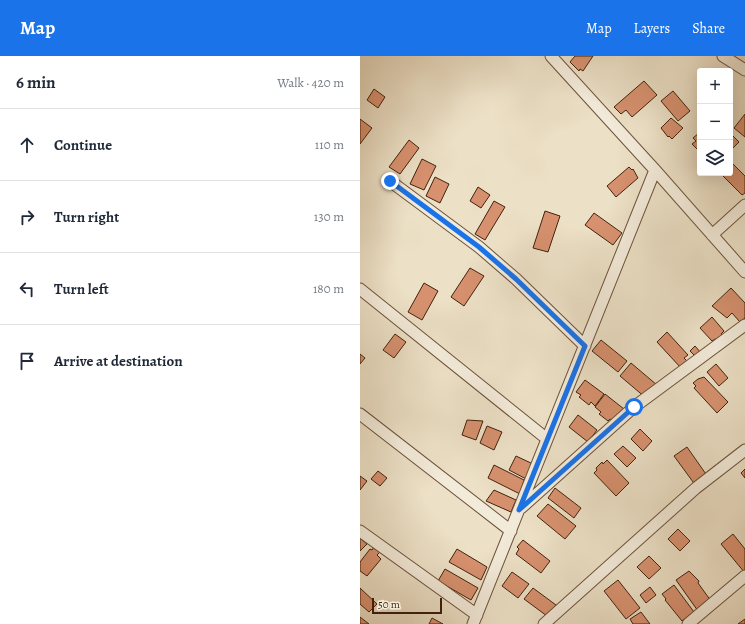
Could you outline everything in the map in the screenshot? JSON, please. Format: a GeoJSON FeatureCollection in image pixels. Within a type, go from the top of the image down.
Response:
{"type":"FeatureCollection","features":[{"type":"Feature","properties":{"kind":"street"},"geometry":{"type":"LineString","coordinates":[[550,56],[655,170],[745,272]]}},
{"type":"Feature","properties":{"kind":"street"},"geometry":{"type":"LineString","coordinates":[[723,56],[745,70]]}},
{"type":"Feature","properties":{"kind":"street"},"geometry":{"type":"LineString","coordinates":[[360,531],[475,620],[655,170]]}},
{"type":"Feature","properties":{"kind":"street"},"geometry":{"type":"LineString","coordinates":[[390,181],[479,247],[516,279],[585,346]]}},
{"type":"Feature","properties":{"kind":"street"},"geometry":{"type":"LineString","coordinates":[[712,235],[745,205]]}},
{"type":"Feature","properties":{"kind":"street"},"geometry":{"type":"LineString","coordinates":[[360,289],[547,439]]}},
{"type":"Feature","properties":{"kind":"street"},"geometry":{"type":"LineString","coordinates":[[519,510],[634,407],[745,325]]}},
{"type":"Feature","properties":{"kind":"street"},"geometry":{"type":"LineString","coordinates":[[360,414],[511,531]]}},
{"type":"Feature","properties":{"kind":"street"},"geometry":{"type":"LineString","coordinates":[[544,624],[696,488],[745,450]]}},
{"type":"Feature","properties":{"kind":"street"},"geometry":{"type":"LineString","coordinates":[[688,624],[745,576]]}},
{"type":"Feature","properties":{"kind":"building"},"geometry":{"type":"Polygon","coordinates":[[[575,56],[593,56],[583,71],[580,69],[579,71],[570,62],[575,56]]]}},
{"type":"Feature","properties":{"kind":"building"},"geometry":{"type":"Polygon","coordinates":[[[644,81],[657,95],[632,117],[626,110],[621,114],[614,107],[644,81]]]}},
{"type":"Feature","properties":{"kind":"building"},"geometry":{"type":"Polygon","coordinates":[[[374,89],[385,97],[378,108],[367,100],[374,89]]]}},
{"type":"Feature","properties":{"kind":"building"},"geometry":{"type":"Polygon","coordinates":[[[673,91],[690,111],[678,121],[661,101],[673,91]]]}},
{"type":"Feature","properties":{"kind":"building"},"geometry":{"type":"Polygon","coordinates":[[[745,114],[745,137],[734,128],[745,114]]]}},
{"type":"Feature","properties":{"kind":"building"},"geometry":{"type":"Polygon","coordinates":[[[671,118],[683,128],[672,139],[669,136],[668,137],[661,128],[671,118]]]}},
{"type":"Feature","properties":{"kind":"building"},"geometry":{"type":"Polygon","coordinates":[[[360,119],[372,128],[360,144],[360,119]]]}},
{"type":"Feature","properties":{"kind":"building"},"geometry":{"type":"Polygon","coordinates":[[[697,135],[697,149],[692,144],[696,141],[693,138],[697,135]]]}},
{"type":"Feature","properties":{"kind":"building"},"geometry":{"type":"Polygon","coordinates":[[[733,136],[739,142],[733,148],[733,136]]]}},
{"type":"Feature","properties":{"kind":"building"},"geometry":{"type":"Polygon","coordinates":[[[409,140],[419,148],[400,174],[389,167],[409,140]]]}},
{"type":"Feature","properties":{"kind":"building"},"geometry":{"type":"Polygon","coordinates":[[[422,159],[436,166],[424,190],[410,184],[422,159]]]}},
{"type":"Feature","properties":{"kind":"building"},"geometry":{"type":"Polygon","coordinates":[[[733,164],[745,176],[745,193],[742,195],[723,176],[733,176],[733,164]]]}},
{"type":"Feature","properties":{"kind":"building"},"geometry":{"type":"Polygon","coordinates":[[[629,167],[632,170],[633,169],[638,178],[616,197],[607,186],[629,167]]]}},
{"type":"Feature","properties":{"kind":"building"},"geometry":{"type":"Polygon","coordinates":[[[435,177],[449,184],[440,203],[426,196],[435,177]]]}},
{"type":"Feature","properties":{"kind":"building"},"geometry":{"type":"Polygon","coordinates":[[[478,187],[490,195],[481,208],[470,201],[478,187]]]}},
{"type":"Feature","properties":{"kind":"building"},"geometry":{"type":"Polygon","coordinates":[[[494,201],[505,207],[485,240],[475,234],[494,201]]]}},
{"type":"Feature","properties":{"kind":"building"},"geometry":{"type":"Polygon","coordinates":[[[545,211],[560,216],[548,252],[533,248],[545,211]]]}},
{"type":"Feature","properties":{"kind":"building"},"geometry":{"type":"Polygon","coordinates":[[[594,213],[622,233],[613,245],[585,225],[594,213]]]}},
{"type":"Feature","properties":{"kind":"building"},"geometry":{"type":"Polygon","coordinates":[[[470,268],[484,276],[464,306],[451,297],[470,268]]]}},
{"type":"Feature","properties":{"kind":"building"},"geometry":{"type":"Polygon","coordinates":[[[424,283],[438,291],[422,320],[408,312],[424,283]]]}},
{"type":"Feature","properties":{"kind":"building"},"geometry":{"type":"Polygon","coordinates":[[[731,288],[745,303],[745,318],[740,322],[732,313],[727,318],[712,306],[731,288]]]}},
{"type":"Feature","properties":{"kind":"building"},"geometry":{"type":"Polygon","coordinates":[[[712,317],[724,331],[721,334],[723,336],[712,341],[700,328],[712,317]]]}},
{"type":"Feature","properties":{"kind":"building"},"geometry":{"type":"Polygon","coordinates":[[[667,332],[688,355],[684,358],[688,362],[681,368],[657,342],[667,332]]]}},
{"type":"Feature","properties":{"kind":"building"},"geometry":{"type":"Polygon","coordinates":[[[395,334],[406,342],[394,358],[383,350],[395,334]]]}},
{"type":"Feature","properties":{"kind":"building"},"geometry":{"type":"Polygon","coordinates":[[[601,340],[627,361],[618,372],[592,351],[601,340]]]}},
{"type":"Feature","properties":{"kind":"building"},"geometry":{"type":"Polygon","coordinates":[[[695,346],[702,354],[697,358],[690,351],[695,346]]]}},
{"type":"Feature","properties":{"kind":"building"},"geometry":{"type":"Polygon","coordinates":[[[360,354],[365,358],[360,364],[360,354]]]}},
{"type":"Feature","properties":{"kind":"building"},"geometry":{"type":"Polygon","coordinates":[[[631,363],[657,385],[646,398],[620,376],[631,363]]]}},
{"type":"Feature","properties":{"kind":"building"},"geometry":{"type":"Polygon","coordinates":[[[716,364],[728,378],[719,386],[707,372],[716,364]]]}},
{"type":"Feature","properties":{"kind":"building"},"geometry":{"type":"Polygon","coordinates":[[[704,377],[728,402],[717,413],[694,388],[696,386],[693,383],[704,377]]]}},
{"type":"Feature","properties":{"kind":"building"},"geometry":{"type":"Polygon","coordinates":[[[585,380],[604,394],[595,406],[591,402],[589,405],[579,397],[581,395],[576,392],[585,380]]]}},
{"type":"Feature","properties":{"kind":"building"},"geometry":{"type":"Polygon","coordinates":[[[605,394],[624,409],[614,422],[610,419],[608,421],[599,414],[601,412],[595,407],[605,394]]]}},
{"type":"Feature","properties":{"kind":"building"},"geometry":{"type":"Polygon","coordinates":[[[578,415],[597,430],[588,442],[569,427],[578,415]]]}},
{"type":"Feature","properties":{"kind":"building"},"geometry":{"type":"Polygon","coordinates":[[[467,420],[483,421],[476,440],[462,435],[467,420]]]}},
{"type":"Feature","properties":{"kind":"building"},"geometry":{"type":"Polygon","coordinates":[[[487,426],[502,432],[494,450],[480,443],[487,426]]]}},
{"type":"Feature","properties":{"kind":"building"},"geometry":{"type":"Polygon","coordinates":[[[640,429],[652,441],[643,451],[631,439],[640,429]]]}},
{"type":"Feature","properties":{"kind":"building"},"geometry":{"type":"Polygon","coordinates":[[[623,446],[636,458],[627,467],[614,454],[623,446]]]}},
{"type":"Feature","properties":{"kind":"building"},"geometry":{"type":"Polygon","coordinates":[[[687,447],[708,477],[696,486],[674,456],[687,447]]]}},
{"type":"Feature","properties":{"kind":"building"},"geometry":{"type":"Polygon","coordinates":[[[516,456],[533,464],[528,480],[509,470],[516,456]]]}},
{"type":"Feature","properties":{"kind":"building"},"geometry":{"type":"Polygon","coordinates":[[[607,460],[629,483],[616,496],[594,473],[597,470],[596,468],[602,462],[603,464],[607,460]]]}},
{"type":"Feature","properties":{"kind":"building"},"geometry":{"type":"Polygon","coordinates":[[[494,465],[524,480],[520,494],[488,478],[494,465]]]}},
{"type":"Feature","properties":{"kind":"building"},"geometry":{"type":"Polygon","coordinates":[[[745,469],[745,478],[741,473],[745,469]]]}},
{"type":"Feature","properties":{"kind":"building"},"geometry":{"type":"Polygon","coordinates":[[[378,471],[387,478],[380,486],[371,479],[378,471]]]}},
{"type":"Feature","properties":{"kind":"building"},"geometry":{"type":"Polygon","coordinates":[[[360,476],[367,481],[360,490],[360,476]]]}},
{"type":"Feature","properties":{"kind":"building"},"geometry":{"type":"Polygon","coordinates":[[[555,488],[581,508],[574,518],[548,498],[555,488]]]}},
{"type":"Feature","properties":{"kind":"building"},"geometry":{"type":"Polygon","coordinates":[[[494,490],[516,500],[511,512],[486,501],[494,490]]]}},
{"type":"Feature","properties":{"kind":"building"},"geometry":{"type":"Polygon","coordinates":[[[548,504],[576,526],[565,539],[537,516],[548,504]]]}},
{"type":"Feature","properties":{"kind":"building"},"geometry":{"type":"Polygon","coordinates":[[[678,529],[690,541],[680,551],[668,539],[678,529]]]}},
{"type":"Feature","properties":{"kind":"building"},"geometry":{"type":"Polygon","coordinates":[[[733,534],[745,549],[745,573],[721,544],[733,534]]]}},
{"type":"Feature","properties":{"kind":"building"},"geometry":{"type":"Polygon","coordinates":[[[360,538],[367,544],[360,551],[360,538]]]}},
{"type":"Feature","properties":{"kind":"building"},"geometry":{"type":"Polygon","coordinates":[[[523,540],[550,561],[541,573],[516,554],[519,549],[517,547],[523,540]]]}},
{"type":"Feature","properties":{"kind":"building"},"geometry":{"type":"Polygon","coordinates":[[[374,547],[380,552],[377,555],[381,559],[367,576],[360,571],[360,562],[370,549],[372,550],[374,547]]]}},
{"type":"Feature","properties":{"kind":"building"},"geometry":{"type":"Polygon","coordinates":[[[457,549],[487,567],[481,580],[449,562],[457,549]]]}},
{"type":"Feature","properties":{"kind":"building"},"geometry":{"type":"Polygon","coordinates":[[[649,556],[661,568],[649,579],[637,567],[649,556]]]}},
{"type":"Feature","properties":{"kind":"building"},"geometry":{"type":"Polygon","coordinates":[[[445,569],[478,588],[471,600],[438,581],[445,569]]]}},
{"type":"Feature","properties":{"kind":"building"},"geometry":{"type":"Polygon","coordinates":[[[689,571],[699,581],[698,583],[711,601],[698,611],[676,580],[689,571]]]}},
{"type":"Feature","properties":{"kind":"building"},"geometry":{"type":"Polygon","coordinates":[[[512,572],[529,584],[518,598],[502,586],[512,572]]]}},
{"type":"Feature","properties":{"kind":"building"},"geometry":{"type":"Polygon","coordinates":[[[618,580],[640,608],[626,619],[604,591],[618,580]]]}},
{"type":"Feature","properties":{"kind":"building"},"geometry":{"type":"Polygon","coordinates":[[[674,585],[694,612],[682,621],[662,594],[674,585]]]}},
{"type":"Feature","properties":{"kind":"building"},"geometry":{"type":"Polygon","coordinates":[[[650,587],[656,595],[646,603],[640,595],[650,587]]]}},
{"type":"Feature","properties":{"kind":"building"},"geometry":{"type":"Polygon","coordinates":[[[360,588],[377,604],[369,612],[360,604],[360,588]]]}},
{"type":"Feature","properties":{"kind":"building"},"geometry":{"type":"Polygon","coordinates":[[[533,588],[556,605],[547,616],[524,599],[533,588]]]}},
{"type":"Feature","properties":{"kind":"building"},"geometry":{"type":"Polygon","coordinates":[[[641,612],[650,624],[633,624],[630,619],[641,612]]]}},
{"type":"Feature","properties":{"kind":"building"},"geometry":{"type":"Polygon","coordinates":[[[360,617],[369,624],[360,624],[360,617]]]}},
{"type":"Feature","properties":{"kind":"building"},"geometry":{"type":"Polygon","coordinates":[[[432,618],[443,624],[429,624],[432,618]]]}},
{"type":"Feature","properties":{"kind":"building"},"geometry":{"type":"Polygon","coordinates":[[[745,619],[745,624],[738,624],[745,619]]]}},
{"type":"Feature","properties":{"kind":"route"},"geometry":{"type":"LineString","coordinates":[[390,181],[479,247],[516,279],[585,346],[519,510],[634,407]]}}]}
